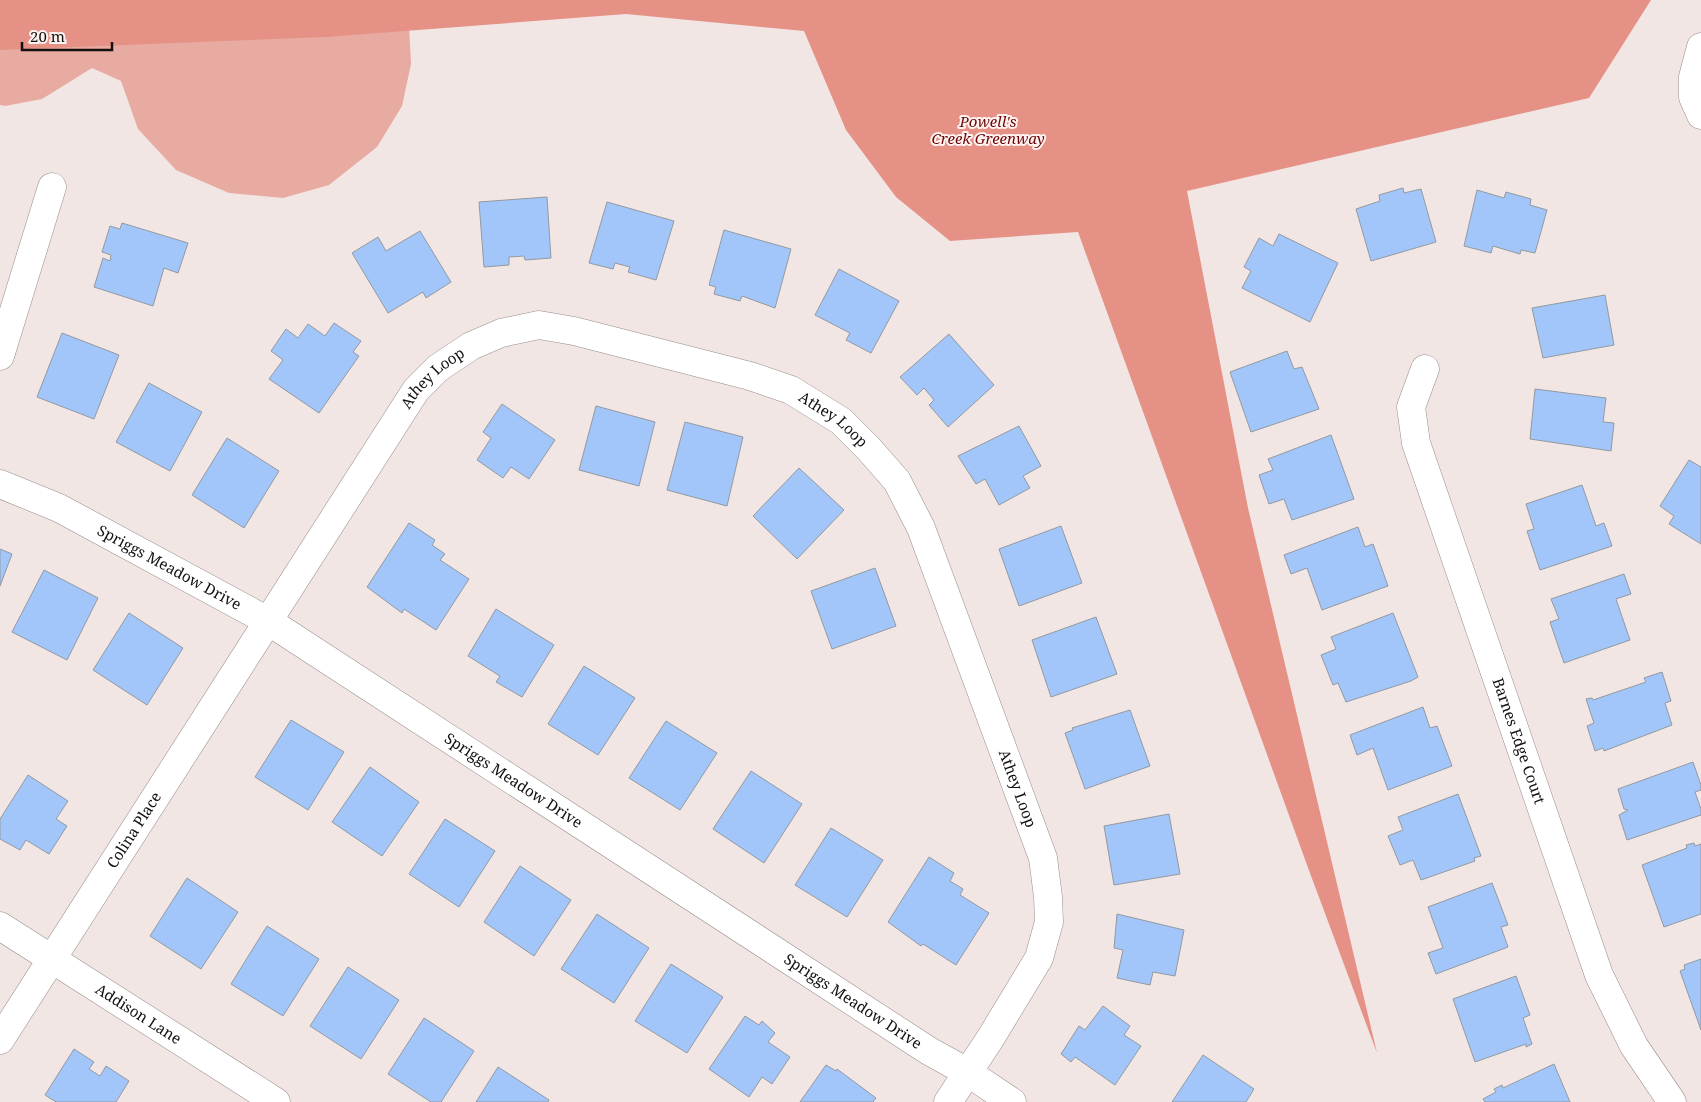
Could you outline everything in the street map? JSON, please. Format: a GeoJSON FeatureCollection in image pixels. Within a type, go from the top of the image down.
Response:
{"type":"FeatureCollection","features":[{"type":"Feature","properties":{"kind":"street"},"geometry":{"type":"LineString","coordinates":[[1701,46],[1693,76],[1693,97],[1701,115]]}},
{"type":"Feature","properties":{"kind":"street"},"geometry":{"type":"LineString","coordinates":[[0,356],[52,188]]}},
{"type":"Feature","properties":{"kind":"street","name":"Athey Loop"},"geometry":{"type":"LineString","coordinates":[[268,621],[416,390],[438,368],[471,346],[501,334],[539,325],[574,331],[791,390],[841,421],[869,449],[896,481],[921,528],[1043,858],[1049,922],[1039,958],[990,1039],[948,1102]]}},
{"type":"Feature","properties":{"kind":"street","name":"Barnes Edge Court"},"geometry":{"type":"LineString","coordinates":[[1425,369],[1411,407],[1416,443],[1598,975],[1634,1046],[1672,1102]]}},
{"type":"Feature","properties":{"kind":"street","name":"Spriggs Meadow Drive"},"geometry":{"type":"LineString","coordinates":[[0,484],[58,508],[268,621],[929,1051],[967,1072],[1012,1102]]}},
{"type":"Feature","properties":{"kind":"street","name":"Colina Place"},"geometry":{"type":"LineString","coordinates":[[0,1040],[268,621]]}},
{"type":"Feature","properties":{"kind":"street","name":"Addison Lane"},"geometry":{"type":"LineString","coordinates":[[0,926],[276,1102]]}},
{"type":"Feature","properties":{"kind":"shaded area"},"geometry":{"type":"Polygon","coordinates":[[[0,0],[409,24],[411,64],[402,106],[377,147],[329,185],[283,198],[229,193],[176,170],[138,129],[121,81],[92,68],[42,99],[5,106],[0,105],[0,0]]]}},
{"type":"Feature","properties":{"kind":"green space","name":"Powell's Creek Greenway"},"geometry":{"type":"Polygon","coordinates":[[[0,0],[1651,0],[1589,98],[1187,191],[1248,508],[1377,1053],[1078,232],[950,241],[896,197],[846,130],[804,31],[626,14],[326,37],[0,50],[0,0]]]}},
{"type":"Feature","properties":{"kind":"building"},"geometry":{"type":"Polygon","coordinates":[[[1403,188],[1404,193],[1421,189],[1436,242],[1371,261],[1356,209],[1380,201],[1379,195],[1403,188]]]}},
{"type":"Feature","properties":{"kind":"building"},"geometry":{"type":"Polygon","coordinates":[[[1477,190],[1504,198],[1506,192],[1531,199],[1530,205],[1547,210],[1535,253],[1521,250],[1520,254],[1493,246],[1491,253],[1464,246],[1477,190]]]}},
{"type":"Feature","properties":{"kind":"building"},"geometry":{"type":"Polygon","coordinates":[[[547,197],[551,258],[525,260],[524,256],[509,257],[509,265],[484,267],[479,202],[547,197]]]}},
{"type":"Feature","properties":{"kind":"building"},"geometry":{"type":"Polygon","coordinates":[[[607,202],[674,221],[656,280],[628,272],[630,267],[615,263],[613,269],[589,263],[607,202]]]}},
{"type":"Feature","properties":{"kind":"building"},"geometry":{"type":"Polygon","coordinates":[[[122,223],[188,243],[178,273],[164,268],[153,306],[94,287],[103,258],[110,261],[111,255],[102,252],[110,226],[120,229],[122,223]]]}},
{"type":"Feature","properties":{"kind":"building"},"geometry":{"type":"Polygon","coordinates":[[[724,230],[791,249],[775,308],[742,296],[740,301],[714,294],[716,287],[709,285],[724,230]]]}},
{"type":"Feature","properties":{"kind":"building"},"geometry":{"type":"Polygon","coordinates":[[[420,231],[451,282],[426,298],[423,292],[388,313],[352,253],[378,237],[386,251],[420,231]]]}},
{"type":"Feature","properties":{"kind":"building"},"geometry":{"type":"Polygon","coordinates":[[[1279,234],[1338,263],[1310,322],[1242,288],[1251,271],[1244,267],[1259,238],[1273,246],[1279,234]]]}},
{"type":"Feature","properties":{"kind":"building"},"geometry":{"type":"Polygon","coordinates":[[[839,269],[899,301],[871,353],[846,340],[850,333],[815,315],[839,269]]]}},
{"type":"Feature","properties":{"kind":"building"},"geometry":{"type":"Polygon","coordinates":[[[1605,295],[1614,345],[1543,358],[1532,308],[1605,295]]]}},
{"type":"Feature","properties":{"kind":"building"},"geometry":{"type":"Polygon","coordinates":[[[334,323],[361,341],[353,352],[359,356],[319,413],[269,379],[283,360],[271,351],[286,329],[298,338],[308,324],[325,336],[334,323]]]}},
{"type":"Feature","properties":{"kind":"building"},"geometry":{"type":"Polygon","coordinates":[[[62,333],[119,355],[94,419],[37,397],[62,333]]]}},
{"type":"Feature","properties":{"kind":"building"},"geometry":{"type":"Polygon","coordinates":[[[949,334],[994,385],[948,427],[929,405],[934,400],[924,388],[917,395],[900,377],[949,334]]]}},
{"type":"Feature","properties":{"kind":"building"},"geometry":{"type":"Polygon","coordinates":[[[1287,351],[1294,369],[1302,367],[1319,409],[1251,432],[1230,372],[1287,351]]]}},
{"type":"Feature","properties":{"kind":"building"},"geometry":{"type":"Polygon","coordinates":[[[149,383],[202,412],[170,471],[116,442],[149,383]]]}},
{"type":"Feature","properties":{"kind":"building"},"geometry":{"type":"Polygon","coordinates":[[[1535,389],[1606,398],[1603,422],[1614,423],[1611,451],[1530,439],[1535,389]]]}},
{"type":"Feature","properties":{"kind":"building"},"geometry":{"type":"Polygon","coordinates":[[[502,404],[555,440],[529,479],[511,467],[503,478],[477,460],[491,438],[483,432],[502,404]]]}},
{"type":"Feature","properties":{"kind":"building"},"geometry":{"type":"Polygon","coordinates":[[[596,406],[655,422],[639,486],[579,470],[596,406]]]}},
{"type":"Feature","properties":{"kind":"building"},"geometry":{"type":"Polygon","coordinates":[[[685,422],[743,437],[727,506],[667,490],[685,422]]]}},
{"type":"Feature","properties":{"kind":"building"},"geometry":{"type":"Polygon","coordinates":[[[1019,426],[1041,466],[1023,476],[1030,488],[999,505],[985,479],[976,484],[958,456],[1019,426]]]}},
{"type":"Feature","properties":{"kind":"building"},"geometry":{"type":"Polygon","coordinates":[[[1331,435],[1354,499],[1292,520],[1284,499],[1269,504],[1259,475],[1273,470],[1268,459],[1331,435]]]}},
{"type":"Feature","properties":{"kind":"building"},"geometry":{"type":"Polygon","coordinates":[[[227,438],[279,471],[244,528],[192,495],[227,438]]]}},
{"type":"Feature","properties":{"kind":"building"},"geometry":{"type":"Polygon","coordinates":[[[1689,460],[1701,467],[1701,544],[1669,524],[1674,516],[1660,506],[1689,460]]]}},
{"type":"Feature","properties":{"kind":"building"},"geometry":{"type":"Polygon","coordinates":[[[799,468],[844,510],[797,559],[753,516],[799,468]]]}},
{"type":"Feature","properties":{"kind":"building"},"geometry":{"type":"Polygon","coordinates":[[[1582,485],[1596,526],[1604,523],[1612,546],[1540,570],[1527,531],[1534,529],[1526,504],[1582,485]]]}},
{"type":"Feature","properties":{"kind":"building"},"geometry":{"type":"Polygon","coordinates":[[[409,523],[435,540],[432,545],[445,554],[440,560],[469,579],[436,630],[404,609],[402,613],[367,587],[409,523]]]}},
{"type":"Feature","properties":{"kind":"building"},"geometry":{"type":"Polygon","coordinates":[[[1061,526],[1082,583],[1019,606],[999,549],[1061,526]]]}},
{"type":"Feature","properties":{"kind":"building"},"geometry":{"type":"Polygon","coordinates":[[[1358,527],[1365,547],[1373,544],[1388,586],[1322,610],[1307,568],[1291,574],[1284,555],[1358,527]]]}},
{"type":"Feature","properties":{"kind":"building"},"geometry":{"type":"Polygon","coordinates":[[[0,549],[12,554],[0,586],[0,549]]]}},
{"type":"Feature","properties":{"kind":"building"},"geometry":{"type":"Polygon","coordinates":[[[875,568],[896,626],[832,649],[811,591],[875,568]]]}},
{"type":"Feature","properties":{"kind":"building"},"geometry":{"type":"Polygon","coordinates":[[[44,570],[98,598],[67,660],[12,632],[44,570]]]}},
{"type":"Feature","properties":{"kind":"building"},"geometry":{"type":"Polygon","coordinates":[[[1624,574],[1631,594],[1616,599],[1630,640],[1564,663],[1550,622],[1559,619],[1551,599],[1624,574]]]}},
{"type":"Feature","properties":{"kind":"building"},"geometry":{"type":"Polygon","coordinates":[[[496,609],[554,645],[522,697],[496,682],[500,676],[468,656],[496,609]]]}},
{"type":"Feature","properties":{"kind":"building"},"geometry":{"type":"Polygon","coordinates":[[[129,613],[183,648],[147,705],[93,670],[129,613]]]}},
{"type":"Feature","properties":{"kind":"building"},"geometry":{"type":"Polygon","coordinates":[[[1393,613],[1418,677],[1346,702],[1338,683],[1333,685],[1321,655],[1336,649],[1331,637],[1393,613]]]}},
{"type":"Feature","properties":{"kind":"building"},"geometry":{"type":"Polygon","coordinates":[[[1096,617],[1117,674],[1051,697],[1032,640],[1096,617]]]}},
{"type":"Feature","properties":{"kind":"building"},"geometry":{"type":"Polygon","coordinates":[[[584,666],[635,698],[598,755],[548,724],[584,666]]]}},
{"type":"Feature","properties":{"kind":"building"},"geometry":{"type":"Polygon","coordinates":[[[1662,672],[1671,701],[1665,703],[1672,725],[1604,751],[1603,748],[1595,751],[1587,726],[1594,723],[1586,699],[1592,698],[1593,700],[1646,682],[1644,678],[1662,672]]]}},
{"type":"Feature","properties":{"kind":"building"},"geometry":{"type":"Polygon","coordinates":[[[1423,707],[1430,728],[1437,726],[1452,766],[1388,790],[1373,748],[1357,755],[1350,735],[1423,707]]]}},
{"type":"Feature","properties":{"kind":"building"},"geometry":{"type":"Polygon","coordinates":[[[1130,710],[1150,766],[1085,789],[1065,733],[1073,730],[1072,728],[1130,710]]]}},
{"type":"Feature","properties":{"kind":"building"},"geometry":{"type":"Polygon","coordinates":[[[291,720],[344,752],[308,810],[255,777],[291,720]]]}},
{"type":"Feature","properties":{"kind":"building"},"geometry":{"type":"Polygon","coordinates":[[[666,721],[717,753],[680,810],[629,778],[666,721]]]}},
{"type":"Feature","properties":{"kind":"building"},"geometry":{"type":"Polygon","coordinates":[[[1693,762],[1701,785],[1701,790],[1695,792],[1701,809],[1701,815],[1627,840],[1619,815],[1628,810],[1624,809],[1618,789],[1693,762]]]}},
{"type":"Feature","properties":{"kind":"building"},"geometry":{"type":"Polygon","coordinates":[[[370,767],[419,802],[382,856],[332,822],[370,767]]]}},
{"type":"Feature","properties":{"kind":"building"},"geometry":{"type":"Polygon","coordinates":[[[751,771],[802,804],[764,863],[713,829],[751,771]]]}},
{"type":"Feature","properties":{"kind":"building"},"geometry":{"type":"Polygon","coordinates":[[[28,775],[68,801],[56,819],[67,826],[49,854],[26,840],[20,850],[0,839],[0,819],[28,775]]]}},
{"type":"Feature","properties":{"kind":"building"},"geometry":{"type":"Polygon","coordinates":[[[1458,794],[1481,856],[1474,858],[1475,861],[1421,880],[1413,860],[1400,865],[1388,836],[1403,830],[1398,817],[1458,794]]]}},
{"type":"Feature","properties":{"kind":"building"},"geometry":{"type":"Polygon","coordinates":[[[1169,814],[1180,874],[1114,885],[1104,826],[1169,814]]]}},
{"type":"Feature","properties":{"kind":"building"},"geometry":{"type":"Polygon","coordinates":[[[445,819],[495,851],[459,907],[409,874],[445,819]]]}},
{"type":"Feature","properties":{"kind":"building"},"geometry":{"type":"Polygon","coordinates":[[[831,828],[883,860],[847,917],[795,885],[831,828]]]}},
{"type":"Feature","properties":{"kind":"building"},"geometry":{"type":"Polygon","coordinates":[[[1694,843],[1695,846],[1701,844],[1701,914],[1664,927],[1642,865],[1687,848],[1686,845],[1694,843]]]}},
{"type":"Feature","properties":{"kind":"building"},"geometry":{"type":"Polygon","coordinates":[[[929,857],[954,873],[950,881],[963,889],[960,895],[989,913],[956,965],[923,944],[921,946],[888,922],[929,857]]]}},
{"type":"Feature","properties":{"kind":"building"},"geometry":{"type":"Polygon","coordinates":[[[520,866],[571,900],[534,956],[484,922],[520,866]]]}},
{"type":"Feature","properties":{"kind":"building"},"geometry":{"type":"Polygon","coordinates":[[[187,878],[238,912],[201,969],[150,936],[187,878]]]}},
{"type":"Feature","properties":{"kind":"building"},"geometry":{"type":"Polygon","coordinates":[[[1492,883],[1508,925],[1501,927],[1508,947],[1436,974],[1428,953],[1443,948],[1428,907],[1492,883]]]}},
{"type":"Feature","properties":{"kind":"building"},"geometry":{"type":"Polygon","coordinates":[[[597,914],[649,948],[614,1003],[561,969],[597,914]]]}},
{"type":"Feature","properties":{"kind":"building"},"geometry":{"type":"Polygon","coordinates":[[[1117,914],[1184,930],[1175,976],[1153,972],[1150,985],[1117,978],[1123,950],[1114,948],[1117,914]]]}},
{"type":"Feature","properties":{"kind":"building"},"geometry":{"type":"Polygon","coordinates":[[[267,926],[319,959],[283,1016],[231,984],[267,926]]]}},
{"type":"Feature","properties":{"kind":"building"},"geometry":{"type":"Polygon","coordinates":[[[1701,959],[1701,1030],[1680,971],[1685,969],[1684,965],[1701,959]]]}},
{"type":"Feature","properties":{"kind":"building"},"geometry":{"type":"Polygon","coordinates":[[[671,964],[723,997],[687,1053],[635,1021],[671,964]]]}},
{"type":"Feature","properties":{"kind":"building"},"geometry":{"type":"Polygon","coordinates":[[[348,967],[399,1000],[361,1059],[310,1026],[348,967]]]}},
{"type":"Feature","properties":{"kind":"building"},"geometry":{"type":"Polygon","coordinates":[[[1516,976],[1530,1015],[1523,1018],[1532,1044],[1526,1047],[1526,1044],[1475,1062],[1453,999],[1516,976]]]}},
{"type":"Feature","properties":{"kind":"building"},"geometry":{"type":"Polygon","coordinates":[[[1103,1006],[1130,1026],[1124,1035],[1141,1046],[1115,1085],[1075,1057],[1071,1062],[1061,1054],[1079,1026],[1085,1030],[1103,1006]]]}},
{"type":"Feature","properties":{"kind":"building"},"geometry":{"type":"Polygon","coordinates":[[[745,1016],[759,1025],[762,1021],[775,1033],[768,1042],[790,1057],[772,1084],[762,1077],[749,1097],[709,1069],[745,1016]]]}},
{"type":"Feature","properties":{"kind":"building"},"geometry":{"type":"Polygon","coordinates":[[[424,1018],[474,1051],[441,1102],[431,1102],[388,1074],[424,1018]]]}},
{"type":"Feature","properties":{"kind":"building"},"geometry":{"type":"Polygon","coordinates":[[[74,1049],[94,1062],[89,1069],[100,1076],[106,1066],[129,1081],[116,1102],[56,1102],[45,1095],[74,1049]]]}},
{"type":"Feature","properties":{"kind":"building"},"geometry":{"type":"Polygon","coordinates":[[[1203,1055],[1254,1089],[1246,1102],[1172,1102],[1203,1055]]]}},
{"type":"Feature","properties":{"kind":"building"},"geometry":{"type":"Polygon","coordinates":[[[1554,1064],[1570,1102],[1485,1102],[1483,1099],[1496,1092],[1494,1089],[1502,1085],[1503,1088],[1554,1064]]]}},
{"type":"Feature","properties":{"kind":"building"},"geometry":{"type":"Polygon","coordinates":[[[826,1065],[836,1071],[837,1069],[876,1098],[873,1102],[800,1102],[826,1065]]]}},
{"type":"Feature","properties":{"kind":"building"},"geometry":{"type":"Polygon","coordinates":[[[498,1067],[549,1100],[548,1102],[476,1102],[498,1067]]]}}]}
